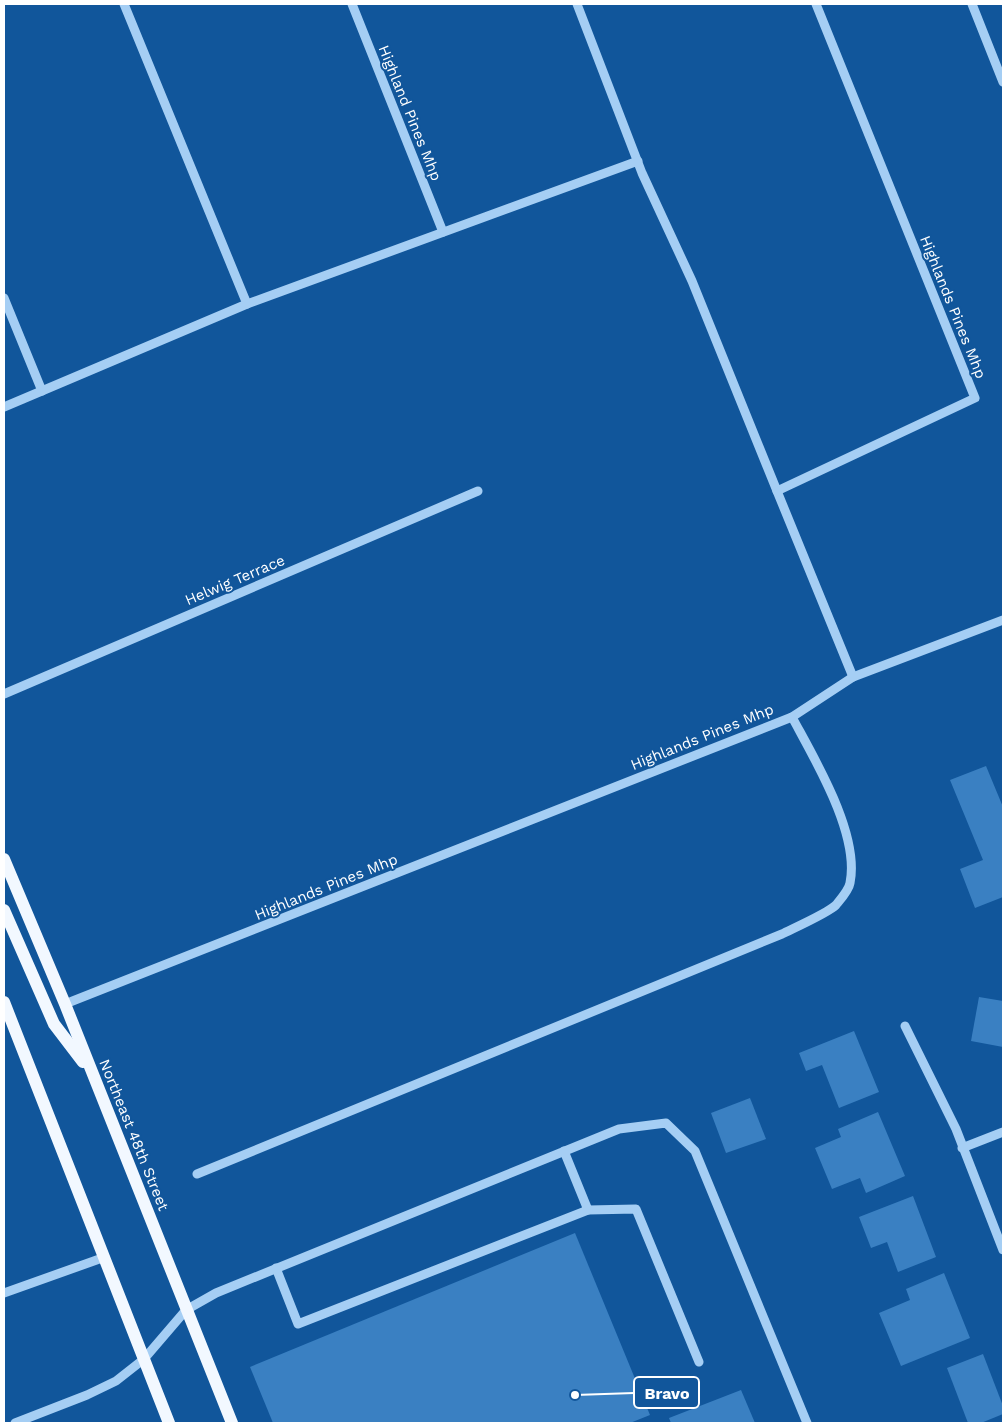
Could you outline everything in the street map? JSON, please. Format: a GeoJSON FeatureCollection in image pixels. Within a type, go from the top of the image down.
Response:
{"type":"FeatureCollection","features":[{"type":"Feature","properties":{"kind":"main road","name":"Northeast 48th Street"},"geometry":{"type":"LineString","coordinates":[[4,860],[65,1004],[232,1423]]}},
{"type":"Feature","properties":{"kind":"main road"},"geometry":{"type":"LineString","coordinates":[[4,910],[54,1024],[92,1074]]}},
{"type":"Feature","properties":{"kind":"main road"},"geometry":{"type":"LineString","coordinates":[[4,1002],[8,1025],[104,1257],[169,1423]]}},
{"type":"Feature","properties":{"kind":"street"},"geometry":{"type":"LineString","coordinates":[[124,4],[247,304]]}},
{"type":"Feature","properties":{"kind":"street","name":"Highland Pines Mhp"},"geometry":{"type":"LineString","coordinates":[[352,4],[443,232]]}},
{"type":"Feature","properties":{"kind":"street"},"geometry":{"type":"LineString","coordinates":[[577,4],[638,160],[692,281],[853,677]]}},
{"type":"Feature","properties":{"kind":"street","name":"Highlands Pines Mhp"},"geometry":{"type":"LineString","coordinates":[[776,491],[976,398],[816,4]]}},
{"type":"Feature","properties":{"kind":"street"},"geometry":{"type":"LineString","coordinates":[[972,4],[1003,82]]}},
{"type":"Feature","properties":{"kind":"street"},"geometry":{"type":"LineString","coordinates":[[4,407],[247,304],[638,160]]}},
{"type":"Feature","properties":{"kind":"street"},"geometry":{"type":"LineString","coordinates":[[4,298],[42,391]]}},
{"type":"Feature","properties":{"kind":"street","name":"Helwig Terrace"},"geometry":{"type":"LineString","coordinates":[[4,694],[478,491]]}},
{"type":"Feature","properties":{"kind":"street"},"geometry":{"type":"LineString","coordinates":[[792,717],[853,677],[1003,620]]}},
{"type":"Feature","properties":{"kind":"street","name":"Highlands Pines Mhp"},"geometry":{"type":"LineString","coordinates":[[65,1004],[792,717],[839,812],[852,855],[850,885],[835,906],[782,934],[197,1174]]}},
{"type":"Feature","properties":{"kind":"street"},"geometry":{"type":"LineString","coordinates":[[905,1026],[956,1129],[1003,1250]]}},
{"type":"Feature","properties":{"kind":"street"},"geometry":{"type":"LineString","coordinates":[[15,1423],[116,1381],[144,1359],[186,1310],[216,1293],[619,1129],[666,1123],[695,1151],[807,1423]]}},
{"type":"Feature","properties":{"kind":"street"},"geometry":{"type":"LineString","coordinates":[[962,1148],[1003,1132]]}},
{"type":"Feature","properties":{"kind":"street"},"geometry":{"type":"LineString","coordinates":[[564,1151],[588,1210]]}},
{"type":"Feature","properties":{"kind":"street"},"geometry":{"type":"LineString","coordinates":[[276,1268],[298,1324],[588,1210],[636,1209],[699,1362]]}},
{"type":"Feature","properties":{"kind":"street"},"geometry":{"type":"LineString","coordinates":[[4,1293],[104,1257]]}},
{"type":"Feature","properties":{"kind":"building"},"geometry":{"type":"Polygon","coordinates":[[[986,766],[1003,807],[1003,897],[975,908],[960,869],[983,860],[950,780],[986,766]]]}},
{"type":"Feature","properties":{"kind":"building"},"geometry":{"type":"Polygon","coordinates":[[[979,997],[1003,1001],[1003,1047],[971,1041],[979,997]]]}},
{"type":"Feature","properties":{"kind":"building"},"geometry":{"type":"Polygon","coordinates":[[[854,1031],[879,1092],[839,1108],[822,1065],[806,1071],[799,1053],[854,1031]]]}},
{"type":"Feature","properties":{"kind":"building"},"geometry":{"type":"Polygon","coordinates":[[[750,1098],[766,1139],[726,1153],[711,1113],[750,1098]]]}},
{"type":"Feature","properties":{"kind":"building"},"geometry":{"type":"Polygon","coordinates":[[[878,1112],[905,1176],[866,1193],[860,1178],[832,1189],[815,1148],[841,1137],[838,1129],[878,1112]]]}},
{"type":"Feature","properties":{"kind":"building"},"geometry":{"type":"Polygon","coordinates":[[[913,1196],[936,1257],[898,1272],[887,1242],[871,1248],[859,1217],[913,1196]]]}},
{"type":"Feature","properties":{"kind":"building"},"geometry":{"type":"Polygon","coordinates":[[[575,1233],[650,1415],[630,1423],[273,1423],[250,1367],[575,1233]]]}},
{"type":"Feature","properties":{"kind":"building"},"geometry":{"type":"Polygon","coordinates":[[[944,1273],[970,1338],[901,1366],[879,1313],[910,1300],[906,1289],[944,1273]]]}},
{"type":"Feature","properties":{"kind":"building"},"geometry":{"type":"Polygon","coordinates":[[[983,1354],[1003,1406],[1003,1414],[981,1423],[968,1423],[947,1368],[983,1354]]]}},
{"type":"Feature","properties":{"kind":"building"},"geometry":{"type":"Polygon","coordinates":[[[741,1390],[755,1423],[671,1423],[669,1418],[741,1390]]]}},
{"type":"Feature","properties":{"kind":"place","name":"Bravo"},"geometry":{"type":"Point","coordinates":[575,1395]}}]}
